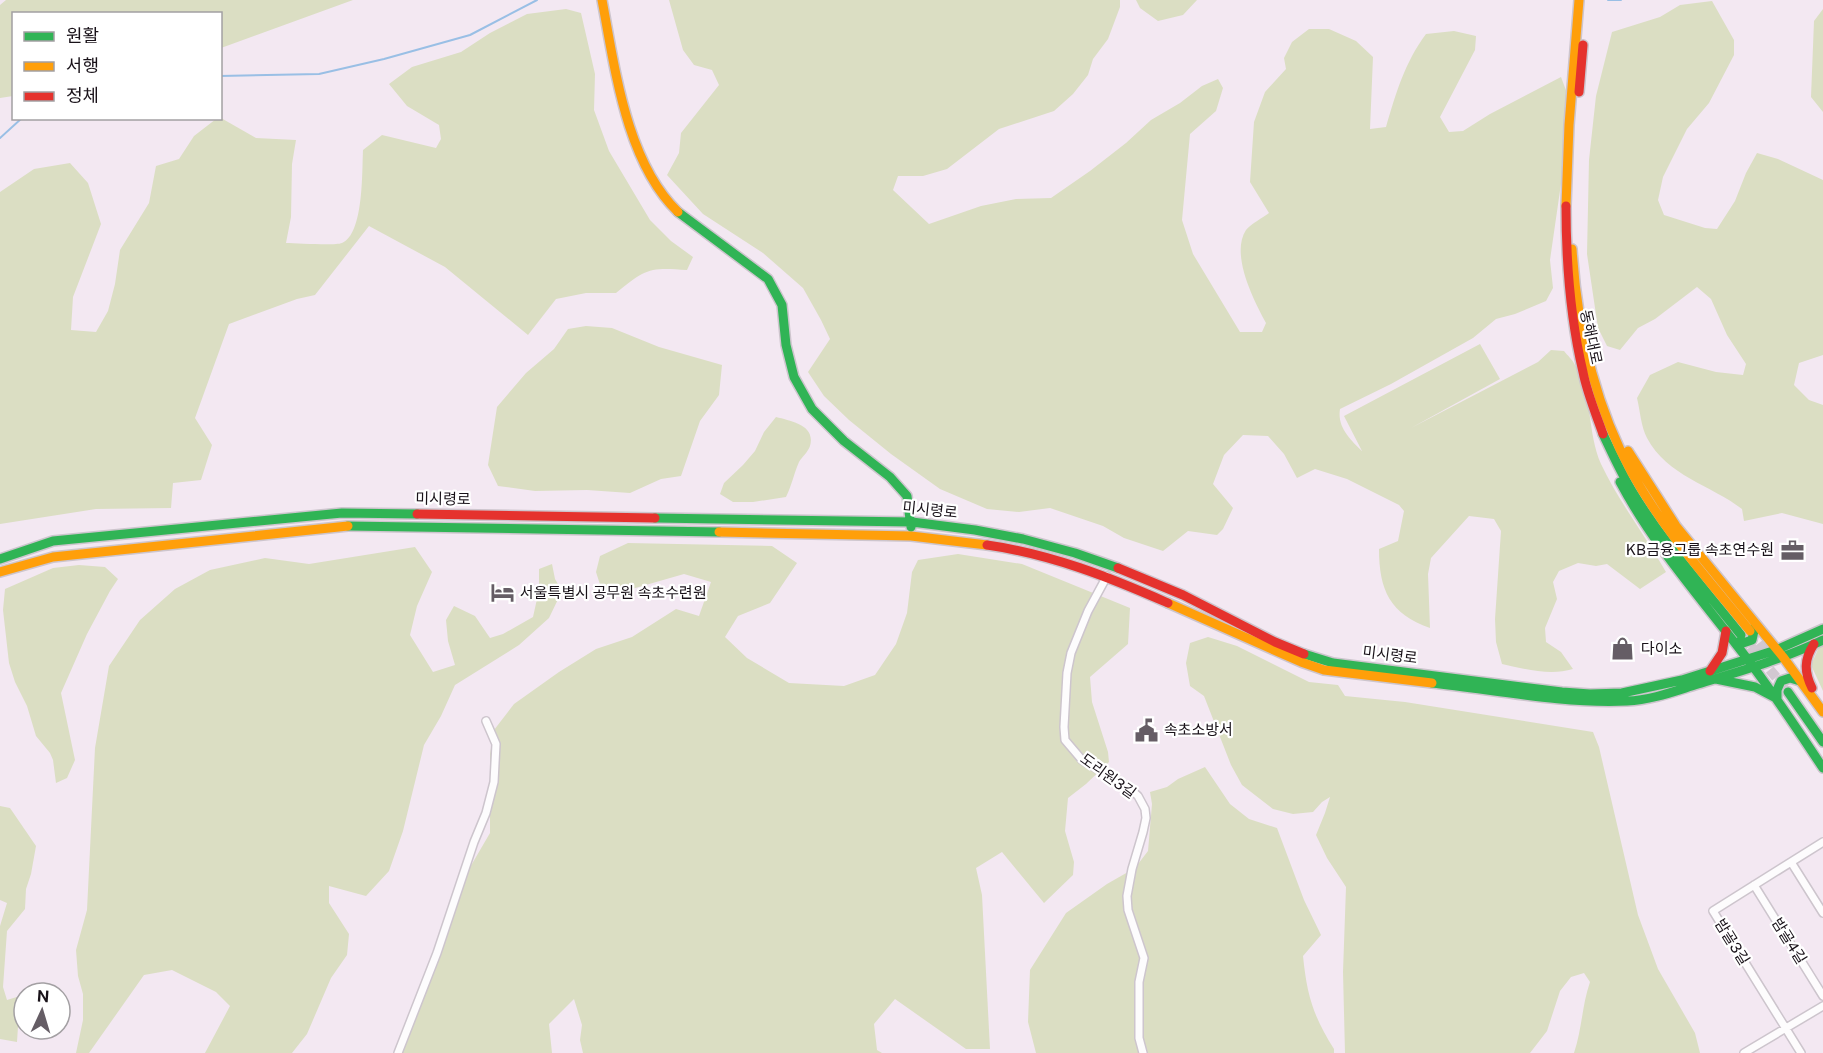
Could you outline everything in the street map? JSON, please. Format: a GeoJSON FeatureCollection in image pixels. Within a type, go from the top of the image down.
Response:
{"type":"FeatureCollection","features":[{"type":"Feature","properties":{"kind":"main road"},"geometry":{"type":"LineString","coordinates":[[602,0],[615,70],[632,133],[651,176],[676,210],[768,279],[782,305],[786,345],[794,377],[812,409],[844,441],[890,477],[907,496],[912,522],[911,536]]}},
{"type":"Feature","properties":{"kind":"main road","name":"동해대로"},"geometry":{"type":"LineString","coordinates":[[1579,0],[1581,22],[1566,194],[1566,278],[1580,361],[1607,430],[1632,473],[1662,519],[1745,633]]}},
{"type":"Feature","properties":{"kind":"main road"},"geometry":{"type":"LineString","coordinates":[[1581,22],[1586,0]]}},
{"type":"Feature","properties":{"kind":"main road"},"geometry":{"type":"LineString","coordinates":[[1607,430],[1610,462],[1629,502],[1646,529],[1726,631],[1726,643],[1713,675],[1755,687],[1777,699]]}},
{"type":"Feature","properties":{"kind":"main road","name":"미시령로"},"geometry":{"type":"LineString","coordinates":[[0,559],[53,541],[342,513],[912,522],[996,534],[1074,553],[1187,597],[1286,647],[1316,659],[1333,663],[1590,694],[1637,690],[1755,667],[1823,629]]}},
{"type":"Feature","properties":{"kind":"main road","name":"미시령로"},"geometry":{"type":"LineString","coordinates":[[0,572],[53,557],[343,526],[911,536],[1011,548],[1042,555],[1107,576],[1300,662],[1338,672],[1542,697],[1607,702],[1659,696],[1748,659],[1818,642]]}},
{"type":"Feature","properties":{"kind":"main road"},"geometry":{"type":"LineString","coordinates":[[1726,631],[1745,633],[1780,653],[1794,687],[1823,732]]}},
{"type":"Feature","properties":{"kind":"main road"},"geometry":{"type":"LineString","coordinates":[[1745,633],[1748,659],[1823,768]]}},
{"type":"Feature","properties":{"kind":"main road"},"geometry":{"type":"LineString","coordinates":[[1818,642],[1806,656],[1804,666],[1807,680],[1823,707]]}},
{"type":"Feature","properties":{"kind":"main road"},"geometry":{"type":"LineString","coordinates":[[1777,699],[1777,690],[1781,681],[1790,678],[1823,742]]}},
{"type":"Feature","properties":{"kind":"main road"},"geometry":{"type":"LineString","coordinates":[[1794,687],[1823,712]]}},
{"type":"Feature","properties":{"kind":"street","name":"도리원3길"},"geometry":{"type":"LineString","coordinates":[[1107,576],[1088,611],[1071,653],[1067,673],[1064,727],[1065,740],[1082,760],[1128,787],[1138,796],[1145,809],[1145,825],[1132,869],[1128,896],[1128,910],[1144,958],[1139,982],[1139,1038],[1143,1053]]}},
{"type":"Feature","properties":{"kind":"street"},"geometry":{"type":"LineString","coordinates":[[398,1053],[437,953],[486,813],[494,782],[496,744],[486,721]]}},
{"type":"Feature","properties":{"kind":"street","name":"밤골3길"},"geometry":{"type":"LineString","coordinates":[[1800,1053],[1713,911],[1823,842]]}},
{"type":"Feature","properties":{"kind":"street"},"geometry":{"type":"LineString","coordinates":[[1791,862],[1823,913]]}},
{"type":"Feature","properties":{"kind":"street","name":"밤골4길"},"geometry":{"type":"LineString","coordinates":[[1754,885],[1823,996]]}},
{"type":"Feature","properties":{"kind":"street"},"geometry":{"type":"LineString","coordinates":[[1816,901],[1823,897]]}},
{"type":"Feature","properties":{"kind":"street"},"geometry":{"type":"LineString","coordinates":[[1744,1053],[1823,1006]]}},
{"type":"Feature","properties":{"kind":"green space"},"geometry":{"type":"Polygon","coordinates":[[[6,0],[353,0],[222,48],[222,12],[12,12],[12,96],[0,98],[0,5],[6,0]]]}},
{"type":"Feature","properties":{"kind":"green space"},"geometry":{"type":"Polygon","coordinates":[[[669,0],[1120,0],[1120,7],[1108,39],[1093,59],[1088,75],[1073,94],[1054,111],[999,129],[947,169],[923,176],[898,176],[893,190],[929,224],[981,206],[1016,199],[1051,198],[1126,143],[1151,120],[1180,103],[1202,86],[1218,79],[1223,88],[1216,111],[1190,134],[1182,220],[1193,254],[1240,332],[1262,332],[1266,323],[1242,264],[1242,240],[1246,230],[1269,213],[1250,182],[1254,122],[1265,92],[1286,69],[1284,58],[1292,42],[1309,29],[1329,29],[1356,41],[1373,57],[1370,129],[1386,127],[1407,67],[1426,34],[1454,31],[1476,36],[1475,50],[1440,117],[1449,132],[1463,131],[1490,114],[1561,77],[1567,93],[1564,163],[1550,260],[1553,288],[1546,301],[1496,319],[1473,338],[1391,384],[1340,409],[1340,421],[1345,432],[1362,451],[1344,416],[1480,344],[1500,379],[1411,428],[1538,362],[1551,350],[1564,351],[1574,363],[1585,389],[1601,464],[1666,572],[1640,589],[1607,564],[1596,566],[1578,563],[1559,571],[1553,582],[1557,599],[1545,628],[1546,642],[1561,652],[1573,669],[1555,672],[1538,671],[1502,664],[1496,642],[1495,619],[1501,531],[1494,519],[1469,516],[1431,558],[1428,574],[1430,628],[1405,616],[1396,608],[1381,577],[1379,549],[1398,541],[1404,511],[1399,505],[1347,479],[1315,469],[1297,478],[1284,454],[1268,436],[1243,435],[1224,455],[1213,484],[1233,508],[1223,529],[1217,535],[1188,531],[1163,551],[1124,538],[1103,526],[1050,508],[1019,512],[987,509],[940,489],[891,454],[824,396],[808,372],[830,339],[803,288],[763,253],[703,214],[667,175],[679,153],[681,133],[719,85],[712,70],[694,65],[683,50],[669,0]]]}},
{"type":"Feature","properties":{"kind":"green space"},"geometry":{"type":"Polygon","coordinates":[[[1136,0],[1197,0],[1183,15],[1158,21],[1140,8],[1136,0]]]}},
{"type":"Feature","properties":{"kind":"green space"},"geometry":{"type":"Polygon","coordinates":[[[1712,1],[1734,40],[1734,55],[1709,103],[1687,129],[1663,177],[1658,200],[1664,215],[1705,228],[1717,229],[1735,201],[1757,153],[1778,159],[1823,180],[1823,355],[1799,363],[1794,385],[1809,400],[1823,405],[1823,524],[1782,513],[1744,521],[1742,509],[1690,479],[1666,462],[1645,434],[1637,398],[1650,375],[1678,362],[1716,372],[1743,375],[1746,364],[1727,335],[1711,299],[1697,287],[1655,319],[1638,328],[1620,350],[1607,346],[1598,328],[1587,254],[1589,160],[1596,96],[1612,32],[1660,17],[1680,5],[1712,1]]]}},
{"type":"Feature","properties":{"kind":"green space"},"geometry":{"type":"Polygon","coordinates":[[[566,9],[581,13],[595,74],[594,110],[609,151],[650,220],[671,241],[693,257],[687,270],[648,271],[616,293],[586,293],[556,299],[528,335],[445,267],[369,226],[315,295],[297,299],[229,324],[195,418],[212,445],[201,480],[173,483],[171,508],[96,509],[0,524],[0,192],[34,169],[70,163],[88,183],[101,224],[73,297],[71,330],[96,332],[108,311],[120,250],[149,203],[156,166],[179,159],[194,136],[215,120],[222,119],[256,138],[296,140],[292,164],[291,217],[286,243],[342,243],[349,237],[358,215],[363,150],[382,135],[436,148],[441,139],[439,125],[407,106],[389,84],[412,67],[461,52],[490,33],[527,14],[566,9]]]}},
{"type":"Feature","properties":{"kind":"green space"},"geometry":{"type":"Polygon","coordinates":[[[1823,9],[1823,112],[1811,97],[1814,21],[1823,9]]]}},
{"type":"Feature","properties":{"kind":"green space"},"geometry":{"type":"Polygon","coordinates":[[[586,326],[612,328],[659,347],[722,365],[719,395],[700,421],[681,476],[661,479],[630,493],[587,490],[535,491],[498,486],[488,465],[497,407],[526,373],[554,349],[568,329],[586,326]]]}},
{"type":"Feature","properties":{"kind":"green space"},"geometry":{"type":"Polygon","coordinates":[[[776,417],[801,425],[809,433],[811,439],[809,448],[799,462],[786,497],[753,502],[733,502],[720,494],[724,483],[755,451],[764,432],[776,417]]]}},
{"type":"Feature","properties":{"kind":"green space"},"geometry":{"type":"Polygon","coordinates":[[[628,543],[772,546],[797,563],[770,603],[738,616],[725,637],[747,658],[789,683],[844,686],[875,675],[896,644],[907,613],[912,572],[918,560],[958,554],[1022,564],[1130,608],[1128,644],[1090,677],[1092,702],[1109,762],[1068,798],[1065,831],[1074,862],[1073,875],[1044,903],[1002,852],[976,868],[982,895],[990,1049],[966,1049],[895,999],[874,1024],[877,1050],[882,1053],[583,1053],[580,1040],[582,1025],[574,999],[549,1024],[552,1053],[400,1053],[444,941],[469,869],[490,833],[490,754],[494,730],[514,704],[596,649],[632,637],[676,609],[699,616],[711,582],[684,574],[604,597],[596,572],[600,556],[628,543]]]}},
{"type":"Feature","properties":{"kind":"green space"},"geometry":{"type":"Polygon","coordinates":[[[415,547],[432,572],[417,606],[410,635],[433,672],[455,665],[448,641],[446,620],[454,606],[475,616],[490,638],[503,634],[533,617],[539,590],[539,569],[552,564],[555,579],[562,591],[549,618],[519,645],[455,685],[424,745],[403,831],[389,871],[366,896],[329,886],[329,903],[349,934],[347,955],[331,978],[307,1034],[292,1053],[205,1053],[230,1006],[216,992],[172,970],[144,975],[89,1053],[76,1053],[83,1020],[83,994],[78,976],[76,950],[87,910],[95,748],[109,666],[140,620],[175,589],[210,570],[265,558],[309,564],[415,547]]]}},
{"type":"Feature","properties":{"kind":"green space"},"geometry":{"type":"Polygon","coordinates":[[[79,565],[105,567],[118,579],[87,634],[61,693],[75,760],[67,778],[56,783],[53,760],[36,736],[27,706],[15,682],[9,663],[3,610],[5,589],[53,568],[79,565]]]}},
{"type":"Feature","properties":{"kind":"green space"},"geometry":{"type":"Polygon","coordinates":[[[1208,637],[1237,646],[1309,682],[1338,685],[1345,696],[1405,702],[1593,732],[1599,747],[1638,915],[1658,969],[1695,1033],[1700,1053],[1574,1053],[1590,982],[1584,973],[1571,977],[1560,991],[1547,1031],[1530,1053],[1345,1053],[1343,972],[1346,887],[1327,858],[1316,835],[1330,797],[1313,812],[1293,814],[1273,809],[1242,785],[1231,765],[1204,696],[1190,686],[1186,663],[1190,643],[1208,637]]]}},
{"type":"Feature","properties":{"kind":"green space"},"geometry":{"type":"Polygon","coordinates":[[[1823,645],[1823,691],[1811,665],[1819,647],[1823,645]]]}},
{"type":"Feature","properties":{"kind":"green space"},"geometry":{"type":"Polygon","coordinates":[[[1205,767],[1230,804],[1249,819],[1277,828],[1304,900],[1321,935],[1303,956],[1312,1005],[1334,1053],[1036,1053],[1028,1022],[1030,970],[1066,913],[1107,884],[1135,868],[1148,851],[1152,804],[1150,792],[1167,787],[1178,779],[1205,767]]]}},
{"type":"Feature","properties":{"kind":"green space"},"geometry":{"type":"Polygon","coordinates":[[[0,806],[10,808],[36,846],[26,889],[25,909],[7,931],[3,987],[7,1000],[12,998],[12,1041],[17,1042],[0,1039],[0,926],[7,903],[0,900],[0,806]]]}},
{"type":"Feature","properties":{"kind":"waterway"},"geometry":{"type":"LineString","coordinates":[[222,76],[319,74],[384,59],[470,35],[537,0]]}},
{"type":"Feature","properties":{"kind":"waterway"},"geometry":{"type":"LineString","coordinates":[[1608,0],[1621,0]]}},
{"type":"Feature","properties":{"kind":"waterway"},"geometry":{"type":"LineString","coordinates":[[0,138],[20,120]]}},
{"type":"Feature","properties":{"kind":"tunnel"},"geometry":{"type":"LineString","coordinates":[[1750,631],[1771,659]]}},
{"type":"Feature","properties":{"kind":"tunnel"},"geometry":{"type":"LineString","coordinates":[[1741,635],[1785,688]]}},
{"type":"Feature","properties":{"kind":"traffic: fast"},"geometry":{"type":"LineString","coordinates":[[678,212],[768,279],[782,305],[786,345],[794,377],[812,409],[844,441],[890,477],[907,496],[911,527]]}},
{"type":"Feature","properties":{"kind":"traffic: fast"},"geometry":{"type":"LineString","coordinates":[[1603,434],[1624,477],[1644,510],[1670,547],[1741,635]]}},
{"type":"Feature","properties":{"kind":"traffic: fast"},"geometry":{"type":"LineString","coordinates":[[1620,482],[1647,527],[1763,680],[1823,768]]}},
{"type":"Feature","properties":{"kind":"traffic: fast"},"geometry":{"type":"LineString","coordinates":[[0,559],[53,541],[342,513],[417,514]]}},
{"type":"Feature","properties":{"kind":"traffic: fast"},"geometry":{"type":"LineString","coordinates":[[655,518],[912,522],[1023,539],[1118,568]]}},
{"type":"Feature","properties":{"kind":"traffic: fast"},"geometry":{"type":"LineString","coordinates":[[348,526],[719,532]]}},
{"type":"Feature","properties":{"kind":"traffic: fast"},"geometry":{"type":"LineString","coordinates":[[1735,642],[1743,643],[1752,640],[1755,626]]}},
{"type":"Feature","properties":{"kind":"traffic: fast"},"geometry":{"type":"LineString","coordinates":[[1304,654],[1333,663],[1562,692],[1622,693],[1682,680],[1776,650],[1823,629]]}},
{"type":"Feature","properties":{"kind":"traffic: fast"},"geometry":{"type":"LineString","coordinates":[[1432,683],[1554,698],[1603,701],[1636,700],[1663,695],[1746,669],[1823,640]]}},
{"type":"Feature","properties":{"kind":"traffic: fast"},"geometry":{"type":"LineString","coordinates":[[1777,699],[1777,690],[1781,681],[1790,678],[1800,681]]}},
{"type":"Feature","properties":{"kind":"traffic: fast"},"geometry":{"type":"LineString","coordinates":[[1716,679],[1755,687],[1774,697]]}},
{"type":"Feature","properties":{"kind":"traffic: fast"},"geometry":{"type":"LineString","coordinates":[[1788,692],[1823,742]]}},
{"type":"Feature","properties":{"kind":"traffic: slow"},"geometry":{"type":"LineString","coordinates":[[602,0],[618,84],[635,141],[660,191],[678,212]]}},
{"type":"Feature","properties":{"kind":"traffic: slow"},"geometry":{"type":"LineString","coordinates":[[1566,206],[1569,125],[1579,0]]}},
{"type":"Feature","properties":{"kind":"traffic: slow"},"geometry":{"type":"LineString","coordinates":[[1572,249],[1583,336],[1607,420],[1619,447],[1658,515],[1750,631]]}},
{"type":"Feature","properties":{"kind":"traffic: slow"},"geometry":{"type":"LineString","coordinates":[[1628,451],[1676,526],[1783,657],[1823,712]]}},
{"type":"Feature","properties":{"kind":"traffic: slow"},"geometry":{"type":"LineString","coordinates":[[0,572],[53,557],[348,526]]}},
{"type":"Feature","properties":{"kind":"traffic: slow"},"geometry":{"type":"LineString","coordinates":[[719,532],[911,536],[987,545]]}},
{"type":"Feature","properties":{"kind":"traffic: slow"},"geometry":{"type":"LineString","coordinates":[[1168,603],[1324,670],[1432,683]]}},
{"type":"Feature","properties":{"kind":"traffic: jam"},"geometry":{"type":"LineString","coordinates":[[1579,92],[1583,45]]}},
{"type":"Feature","properties":{"kind":"traffic: jam"},"geometry":{"type":"LineString","coordinates":[[1566,206],[1568,269],[1575,331],[1587,388],[1603,434]]}},
{"type":"Feature","properties":{"kind":"traffic: jam"},"geometry":{"type":"LineString","coordinates":[[417,514],[655,518]]}},
{"type":"Feature","properties":{"kind":"traffic: jam"},"geometry":{"type":"LineString","coordinates":[[987,545],[1057,560],[1124,584],[1168,603]]}},
{"type":"Feature","properties":{"kind":"traffic: jam"},"geometry":{"type":"LineString","coordinates":[[1118,568],[1183,595],[1275,642],[1304,654]]}},
{"type":"Feature","properties":{"kind":"traffic: jam"},"geometry":{"type":"LineString","coordinates":[[1710,671],[1722,653],[1726,631]]}},
{"type":"Feature","properties":{"kind":"traffic: jam"},"geometry":{"type":"LineString","coordinates":[[1812,688],[1806,666],[1808,655],[1814,644]]}},
{"type":"Feature","properties":{"kind":"place","name":"KB금융그룹 속초연수원"},"geometry":{"type":"Point","coordinates":[1792,550]}},
{"type":"Feature","properties":{"kind":"place","name":"서울특별시 공무원 속초수련원"},"geometry":{"type":"Point","coordinates":[502,593]}},
{"type":"Feature","properties":{"kind":"place","name":"다이소"},"geometry":{"type":"Point","coordinates":[1623,649]}},
{"type":"Feature","properties":{"kind":"place","name":"속초소방서"},"geometry":{"type":"Point","coordinates":[1146,730]}}]}
